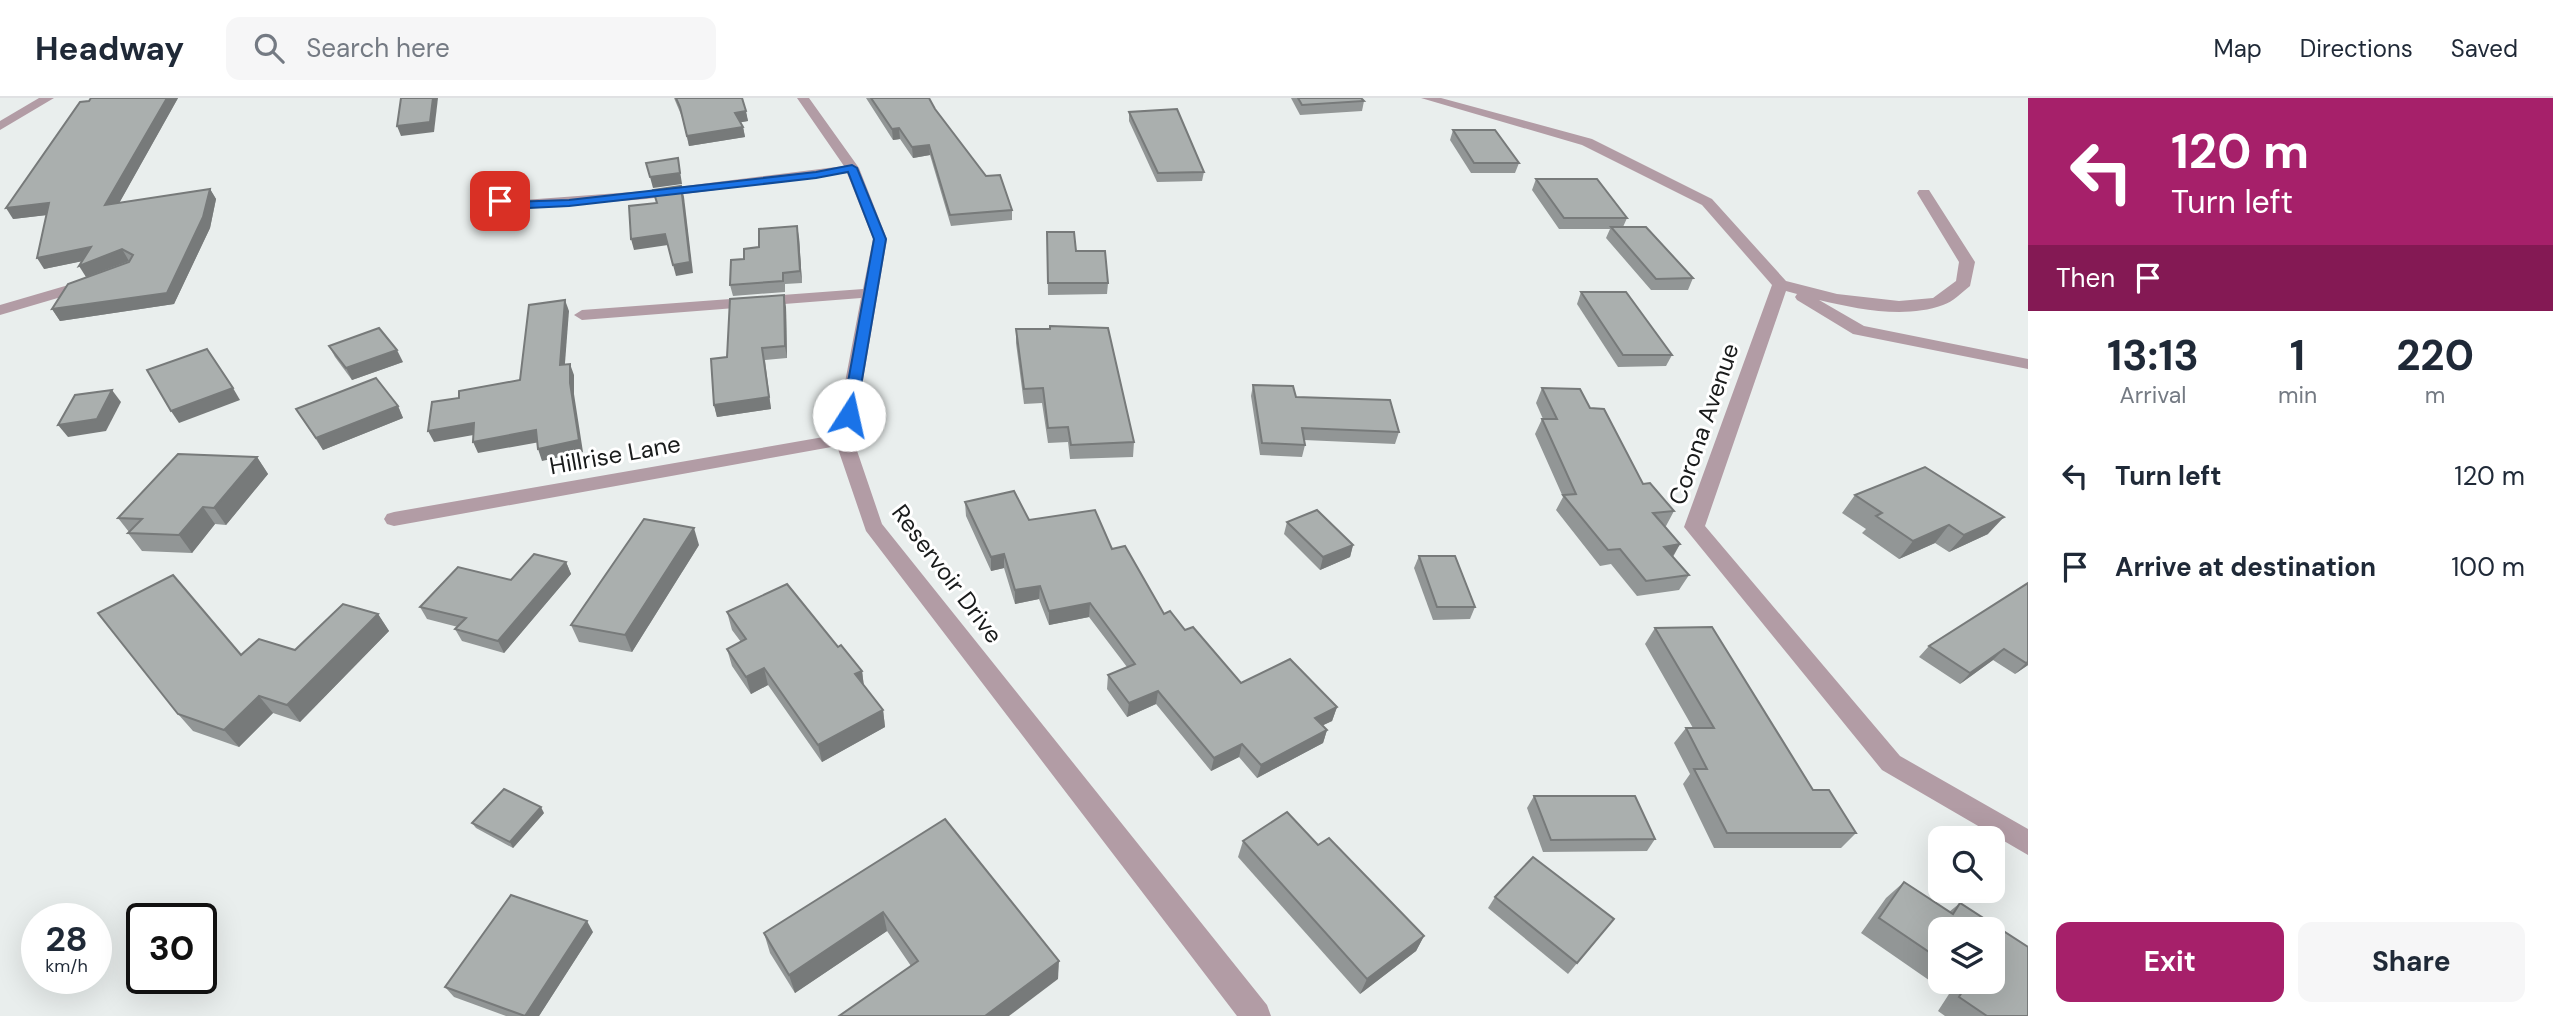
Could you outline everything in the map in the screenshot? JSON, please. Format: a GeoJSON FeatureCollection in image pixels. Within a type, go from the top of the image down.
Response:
{"type":"FeatureCollection","features":[{"type":"Feature","properties":{"kind":"street"},"geometry":{"type":"LineString","coordinates":[[0,126],[48,98]]}},
{"type":"Feature","properties":{"kind":"street","name":"Reservoir Drive"},"geometry":{"type":"LineString","coordinates":[[803,98],[852,168],[880,239],[844,439],[873,526],[1256,1016]]}},
{"type":"Feature","properties":{"kind":"street"},"geometry":{"type":"LineString","coordinates":[[1427,98],[1587,142],[1707,202],[1780,284],[1859,330],[2028,364]]}},
{"type":"Feature","properties":{"kind":"street"},"geometry":{"type":"LineString","coordinates":[[492,179],[500,201],[507,206],[646,195],[816,175],[852,168]]}},
{"type":"Feature","properties":{"kind":"street"},"geometry":{"type":"LineString","coordinates":[[1780,284],[1810,293],[1897,307],[1939,301],[1964,283],[1967,262],[1924,193]]}},
{"type":"Feature","properties":{"kind":"street"},"geometry":{"type":"LineString","coordinates":[[0,310],[103,279]]}},
{"type":"Feature","properties":{"kind":"street","name":"Corona Avenue"},"geometry":{"type":"LineString","coordinates":[[1780,284],[1694,527],[1891,763],[2028,843]]}},
{"type":"Feature","properties":{"kind":"street"},"geometry":{"type":"LineString","coordinates":[[582,315],[870,293]]}},
{"type":"Feature","properties":{"kind":"street","name":"Hillrise Lane"},"geometry":{"type":"LineString","coordinates":[[394,519],[844,439]]}},
{"type":"Feature","properties":{"kind":"building"},"geometry":{"type":"Polygon","coordinates":[[[91,98],[167,98],[105,205],[210,189],[203,217],[167,293],[52,309],[68,284],[129,262],[133,255],[122,249],[79,266],[91,247],[37,258],[49,203],[6,208],[80,102],[89,101],[91,98]]]}},
{"type":"Feature","properties":{"kind":"building"},"geometry":{"type":"Polygon","coordinates":[[[401,98],[433,98],[430,122],[397,126],[401,98]]]}},
{"type":"Feature","properties":{"kind":"building"},"geometry":{"type":"Polygon","coordinates":[[[676,98],[742,98],[746,111],[735,113],[743,127],[687,136],[676,98]]]}},
{"type":"Feature","properties":{"kind":"building"},"geometry":{"type":"Polygon","coordinates":[[[871,98],[929,98],[986,176],[1000,175],[1012,210],[950,215],[929,145],[912,147],[899,128],[892,129],[871,98]]]}},
{"type":"Feature","properties":{"kind":"building"},"geometry":{"type":"Polygon","coordinates":[[[1298,98],[1361,98],[1364,101],[1302,105],[1298,98]]]}},
{"type":"Feature","properties":{"kind":"building"},"geometry":{"type":"Polygon","coordinates":[[[1177,109],[1204,172],[1158,173],[1129,112],[1177,109]]]}},
{"type":"Feature","properties":{"kind":"building"},"geometry":{"type":"Polygon","coordinates":[[[1453,130],[1495,130],[1519,163],[1474,163],[1453,130]]]}},
{"type":"Feature","properties":{"kind":"building"},"geometry":{"type":"Polygon","coordinates":[[[678,158],[680,173],[650,177],[646,163],[678,158]]]}},
{"type":"Feature","properties":{"kind":"building"},"geometry":{"type":"Polygon","coordinates":[[[1536,179],[1597,179],[1627,218],[1564,218],[1536,179]]]}},
{"type":"Feature","properties":{"kind":"building"},"geometry":{"type":"Polygon","coordinates":[[[681,186],[690,262],[673,265],[665,234],[631,239],[629,206],[657,203],[653,190],[681,186]]]}},
{"type":"Feature","properties":{"kind":"building"},"geometry":{"type":"Polygon","coordinates":[[[797,226],[800,271],[783,273],[783,281],[730,285],[731,260],[744,259],[744,249],[759,247],[759,229],[797,226]]]}},
{"type":"Feature","properties":{"kind":"building"},"geometry":{"type":"Polygon","coordinates":[[[1611,227],[1646,227],[1693,278],[1656,279],[1611,227]]]}},
{"type":"Feature","properties":{"kind":"building"},"geometry":{"type":"Polygon","coordinates":[[[1047,232],[1074,232],[1076,251],[1105,251],[1108,283],[1048,283],[1047,232]]]}},
{"type":"Feature","properties":{"kind":"building"},"geometry":{"type":"Polygon","coordinates":[[[1581,292],[1626,292],[1672,355],[1623,355],[1581,292]]]}},
{"type":"Feature","properties":{"kind":"building"},"geometry":{"type":"Polygon","coordinates":[[[784,295],[785,346],[762,348],[769,397],[714,405],[711,359],[727,357],[730,299],[784,295]]]}},
{"type":"Feature","properties":{"kind":"building"},"geometry":{"type":"Polygon","coordinates":[[[565,300],[560,365],[570,364],[570,383],[579,440],[538,449],[536,430],[473,442],[474,423],[428,431],[432,402],[459,398],[459,391],[520,380],[529,305],[565,300]]]}},
{"type":"Feature","properties":{"kind":"building"},"geometry":{"type":"Polygon","coordinates":[[[1050,326],[1108,328],[1134,442],[1071,445],[1068,427],[1048,428],[1043,388],[1024,389],[1016,329],[1050,329],[1050,326]]]}},
{"type":"Feature","properties":{"kind":"building"},"geometry":{"type":"Polygon","coordinates":[[[379,328],[397,350],[346,368],[329,346],[379,328]]]}},
{"type":"Feature","properties":{"kind":"building"},"geometry":{"type":"Polygon","coordinates":[[[207,349],[233,388],[171,411],[147,370],[207,349]]]}},
{"type":"Feature","properties":{"kind":"building"},"geometry":{"type":"Polygon","coordinates":[[[376,378],[398,406],[316,438],[296,409],[376,378]]]}},
{"type":"Feature","properties":{"kind":"building"},"geometry":{"type":"Polygon","coordinates":[[[1253,385],[1293,386],[1296,397],[1390,400],[1399,432],[1302,428],[1305,445],[1262,443],[1253,385]]]}},
{"type":"Feature","properties":{"kind":"building"},"geometry":{"type":"Polygon","coordinates":[[[1542,388],[1580,389],[1590,408],[1604,409],[1643,484],[1650,483],[1674,511],[1653,513],[1680,544],[1664,547],[1689,575],[1646,581],[1620,549],[1608,550],[1563,495],[1576,494],[1542,419],[1557,419],[1542,388]]]}},
{"type":"Feature","properties":{"kind":"building"},"geometry":{"type":"Polygon","coordinates":[[[112,390],[97,419],[58,425],[75,395],[112,390]]]}},
{"type":"Feature","properties":{"kind":"building"},"geometry":{"type":"Polygon","coordinates":[[[178,454],[257,457],[214,508],[203,507],[179,535],[128,533],[142,519],[118,518],[178,454]]]}},
{"type":"Feature","properties":{"kind":"building"},"geometry":{"type":"Polygon","coordinates":[[[1925,467],[2004,517],[1964,535],[1949,525],[1913,541],[1876,516],[1882,513],[1855,495],[1925,467]]]}},
{"type":"Feature","properties":{"kind":"building"},"geometry":{"type":"Polygon","coordinates":[[[1014,491],[1029,520],[1095,510],[1112,549],[1125,546],[1164,614],[1170,611],[1185,630],[1193,627],[1241,683],[1290,659],[1337,707],[1315,718],[1327,730],[1261,765],[1242,744],[1214,758],[1158,691],[1129,703],[1108,675],[1135,664],[1090,603],[1049,611],[1040,586],[1015,590],[1004,554],[991,557],[965,502],[1014,491]]]}},
{"type":"Feature","properties":{"kind":"building"},"geometry":{"type":"Polygon","coordinates":[[[1317,510],[1353,545],[1323,557],[1287,522],[1317,510]]]}},
{"type":"Feature","properties":{"kind":"building"},"geometry":{"type":"Polygon","coordinates":[[[644,519],[694,528],[625,635],[571,625],[644,519]]]}},
{"type":"Feature","properties":{"kind":"building"},"geometry":{"type":"Polygon","coordinates":[[[534,554],[566,562],[498,641],[455,629],[466,618],[420,607],[458,567],[511,580],[534,554]]]}},
{"type":"Feature","properties":{"kind":"building"},"geometry":{"type":"Polygon","coordinates":[[[1419,556],[1455,556],[1475,607],[1437,607],[1419,556]]]}},
{"type":"Feature","properties":{"kind":"building"},"geometry":{"type":"Polygon","coordinates":[[[173,575],[241,655],[259,639],[295,650],[343,604],[378,614],[287,705],[259,696],[224,730],[178,714],[98,613],[173,575]]]}},
{"type":"Feature","properties":{"kind":"building"},"geometry":{"type":"Polygon","coordinates":[[[2028,583],[2028,662],[2004,649],[1970,673],[1929,646],[2028,583]]]}},
{"type":"Feature","properties":{"kind":"building"},"geometry":{"type":"Polygon","coordinates":[[[787,584],[838,647],[841,645],[862,671],[855,674],[883,710],[818,745],[764,668],[746,677],[727,649],[746,639],[727,612],[787,584]]]}},
{"type":"Feature","properties":{"kind":"building"},"geometry":{"type":"Polygon","coordinates":[[[1712,627],[1813,790],[1829,790],[1856,833],[1727,833],[1694,769],[1707,769],[1686,728],[1714,728],[1655,628],[1712,627]]]}},
{"type":"Feature","properties":{"kind":"building"},"geometry":{"type":"Polygon","coordinates":[[[504,789],[541,807],[510,842],[472,823],[504,789]]]}},
{"type":"Feature","properties":{"kind":"building"},"geometry":{"type":"Polygon","coordinates":[[[1534,796],[1635,796],[1655,839],[1551,840],[1534,796]]]}},
{"type":"Feature","properties":{"kind":"building"},"geometry":{"type":"Polygon","coordinates":[[[1287,812],[1318,845],[1329,838],[1424,936],[1367,979],[1243,841],[1287,812]]]}},
{"type":"Feature","properties":{"kind":"building"},"geometry":{"type":"Polygon","coordinates":[[[945,819],[1059,961],[985,1016],[839,1016],[918,961],[883,912],[789,975],[764,933],[945,819]]]}},
{"type":"Feature","properties":{"kind":"building"},"geometry":{"type":"Polygon","coordinates":[[[1533,857],[1614,919],[1577,963],[1495,897],[1533,857]]]}},
{"type":"Feature","properties":{"kind":"building"},"geometry":{"type":"Polygon","coordinates":[[[1904,882],[1928,898],[1928,903],[1936,903],[1953,914],[1960,903],[1982,917],[1928,917],[1928,951],[1879,918],[1904,882]]]}},
{"type":"Feature","properties":{"kind":"building"},"geometry":{"type":"Polygon","coordinates":[[[511,895],[587,921],[525,1016],[445,987],[511,895]]]}},
{"type":"Feature","properties":{"kind":"building"},"geometry":{"type":"Polygon","coordinates":[[[2005,932],[2028,947],[2028,1016],[1987,1016],[1959,997],[1961,994],[2005,994],[2005,932]]]}},
{"type":"Feature","properties":{"kind":"route"},"geometry":{"type":"LineString","coordinates":[[500,201],[507,206],[569,203],[816,175],[852,168],[880,239],[849,415]]}}]}
